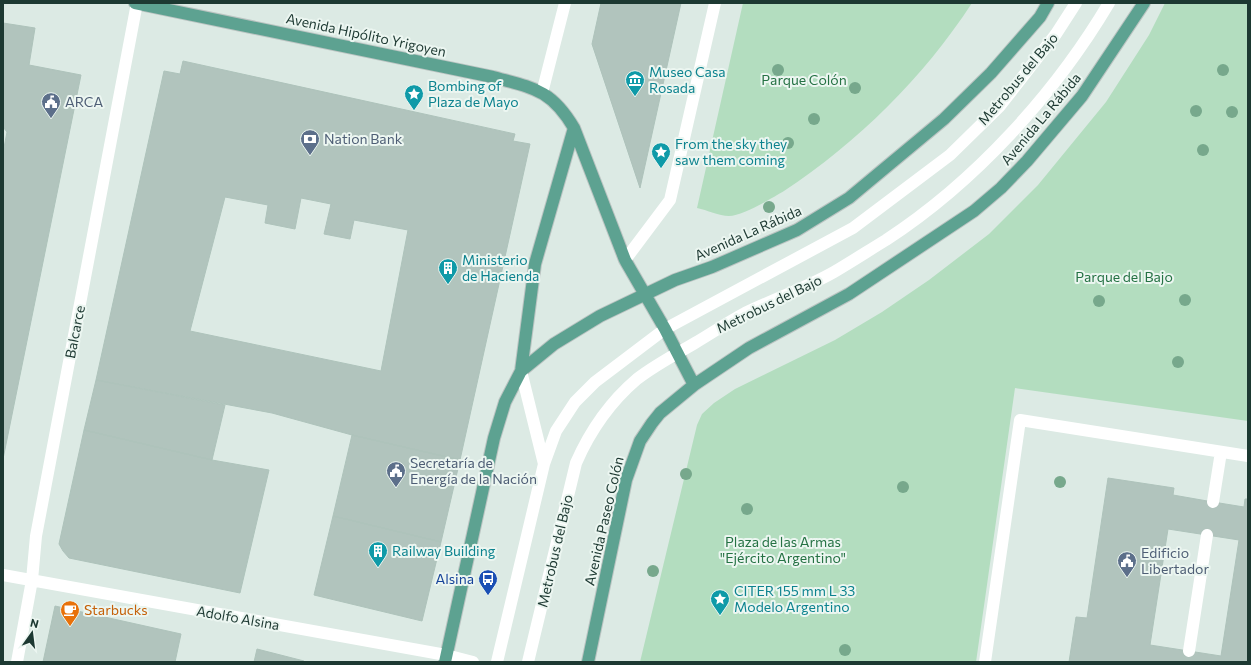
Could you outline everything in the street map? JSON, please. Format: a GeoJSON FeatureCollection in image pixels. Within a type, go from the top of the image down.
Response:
{"type":"FeatureCollection","features":[{"type":"Feature","properties":{"kind":"main road","name":"Avenida Hipólito Yrigoyen"},"geometry":{"type":"LineString","coordinates":[[136,3],[493,77],[532,88],[553,100],[574,128],[625,260],[665,329],[676,354],[694,385]]}},
{"type":"Feature","properties":{"kind":"main road","name":"Avenida La Rábida"},"geometry":{"type":"LineString","coordinates":[[521,371],[554,344],[582,326],[645,294],[797,230],[849,198],[938,124],[986,78],[1040,17],[1048,3]]}},
{"type":"Feature","properties":{"kind":"main road","name":"Avenida La Rábida"},"geometry":{"type":"LineString","coordinates":[[694,385],[749,348],[849,294],[974,211],[996,192],[1027,161],[1082,96],[1144,3]]}},
{"type":"Feature","properties":{"kind":"main road"},"geometry":{"type":"LineString","coordinates":[[446,659],[494,438],[505,402],[521,371],[535,264],[574,128]]}},
{"type":"Feature","properties":{"kind":"main road","name":"Avenida Paseo Colón"},"geometry":{"type":"LineString","coordinates":[[588,662],[630,464],[640,441],[660,413],[694,385]]}},
{"type":"Feature","properties":{"kind":"street","name":"Balcarce"},"geometry":{"type":"LineString","coordinates":[[17,662],[32,580],[36,536],[136,3]]}},
{"type":"Feature","properties":{"kind":"street"},"geometry":{"type":"LineString","coordinates":[[542,93],[565,3]]}},
{"type":"Feature","properties":{"kind":"street"},"geometry":{"type":"LineString","coordinates":[[625,260],[670,200],[716,3]]}},
{"type":"Feature","properties":{"kind":"street","name":"Metrobus del Bajo"},"geometry":{"type":"LineString","coordinates":[[497,662],[544,464],[556,431],[575,402],[595,382],[665,329],[853,228],[950,155],[999,107],[1056,34],[1076,3]]}},
{"type":"Feature","properties":{"kind":"street","name":"Metrobus del Bajo"},"geometry":{"type":"LineString","coordinates":[[528,662],[576,462],[586,440],[617,398],[639,378],[676,354],[744,314],[833,273],[888,238],[939,202],[1004,140],[1046,93],[1086,42],[1109,3]]}},
{"type":"Feature","properties":{"kind":"street","name":"Metrobus del Bajo"},"geometry":{"type":"LineString","coordinates":[[521,371],[544,464]]}},
{"type":"Feature","properties":{"kind":"street"},"geometry":{"type":"LineString","coordinates":[[985,662],[1020,420],[1248,456]]}},
{"type":"Feature","properties":{"kind":"street"},"geometry":{"type":"LineString","coordinates":[[1213,502],[1221,452]]}},
{"type":"Feature","properties":{"kind":"street"},"geometry":{"type":"LineString","coordinates":[[1189,651],[1208,535]]}},
{"type":"Feature","properties":{"kind":"street","name":"Adolfo Alsina"},"geometry":{"type":"LineString","coordinates":[[3,575],[446,659],[473,662]]}},
{"type":"Feature","properties":{"kind":"green space","name":"Parque Colón"},"geometry":{"type":"Polygon","coordinates":[[[743,3],[972,3],[953,31],[910,83],[863,130],[838,152],[784,191],[765,202],[742,213],[725,216],[697,208],[743,3]]]}},
{"type":"Feature","properties":{"kind":"green space","name":"Parque del Bajo"},"geometry":{"type":"Polygon","coordinates":[[[1165,3],[1248,3],[1248,421],[1015,388],[976,662],[640,662],[697,425],[702,414],[714,403],[735,389],[835,340],[882,312],[929,280],[989,234],[1038,185],[1106,102],[1149,35],[1165,3]]]}},
{"type":"Feature","properties":{"kind":"building","name":"Museo Casa Rosada"},"geometry":{"type":"Polygon","coordinates":[[[601,3],[681,3],[640,188],[592,44],[601,3]]]}},
{"type":"Feature","properties":{"kind":"building"},"geometry":{"type":"Polygon","coordinates":[[[3,23],[35,28],[29,65],[81,75],[3,459],[3,153],[7,132],[3,127],[3,23]]]}},
{"type":"Feature","properties":{"kind":"building","name":"Ministerio de Hacienda"},"geometry":{"type":"Polygon","coordinates":[[[183,61],[515,134],[513,141],[530,144],[460,460],[352,435],[272,413],[96,380],[164,71],[180,74],[183,61]],[[225,197],[190,331],[381,371],[408,230],[354,220],[350,239],[324,234],[331,204],[301,198],[295,229],[265,223],[268,205],[225,197]]]}},
{"type":"Feature","properties":{"kind":"building"},"geometry":{"type":"Polygon","coordinates":[[[96,380],[225,405],[212,460],[84,430],[96,380]]]}},
{"type":"Feature","properties":{"kind":"building"},"geometry":{"type":"Polygon","coordinates":[[[84,430],[212,460],[269,470],[240,593],[69,558],[59,544],[84,430]]]}},
{"type":"Feature","properties":{"kind":"building","name":"Secretaría de Energía de la Nación"},"geometry":{"type":"Polygon","coordinates":[[[352,435],[460,460],[441,542],[333,516],[352,435]]]}},
{"type":"Feature","properties":{"kind":"building","name":"Edificio Libertador"},"geometry":{"type":"Polygon","coordinates":[[[1108,478],[1174,488],[1173,495],[1244,507],[1245,499],[1248,499],[1248,662],[1069,662],[1076,617],[1087,618],[1108,478]],[[1168,529],[1150,645],[1221,656],[1239,540],[1168,529]]]}},
{"type":"Feature","properties":{"kind":"building","name":"Railway Building"},"geometry":{"type":"Polygon","coordinates":[[[333,516],[441,542],[422,621],[314,595],[333,516]]]}},
{"type":"Feature","properties":{"kind":"building"},"geometry":{"type":"Polygon","coordinates":[[[55,606],[181,634],[175,662],[43,662],[55,606]]]}},
{"type":"Feature","properties":{"kind":"building"},"geometry":{"type":"Polygon","coordinates":[[[257,649],[304,661],[304,662],[254,662],[257,649]]]}},
{"type":"Feature","properties":{"kind":"place","name":"Museo Casa Rosada"},"geometry":{"type":"Point","coordinates":[635,97]}},
{"type":"Feature","properties":{"kind":"place","name":"Bombing of Plaza de Mayo"},"geometry":{"type":"Point","coordinates":[414,111]}},
{"type":"Feature","properties":{"kind":"place","name":"ARCA"},"geometry":{"type":"Point","coordinates":[51,119]}},
{"type":"Feature","properties":{"kind":"place","name":"Nation Bank"},"geometry":{"type":"Point","coordinates":[310,156]}},
{"type":"Feature","properties":{"kind":"place","name":"From the sky they saw them coming"},"geometry":{"type":"Point","coordinates":[661,169]}},
{"type":"Feature","properties":{"kind":"place","name":"Ministerio de Hacienda"},"geometry":{"type":"Point","coordinates":[448,285]}},
{"type":"Feature","properties":{"kind":"place","name":"Secretaría de Energía de la Nación"},"geometry":{"type":"Point","coordinates":[396,488]}},
{"type":"Feature","properties":{"kind":"place","name":"Railway Building"},"geometry":{"type":"Point","coordinates":[378,568]}},
{"type":"Feature","properties":{"kind":"place","name":"Edificio Libertador"},"geometry":{"type":"Point","coordinates":[1127,578]}},
{"type":"Feature","properties":{"kind":"place","name":"Alsina"},"geometry":{"type":"Point","coordinates":[488,596]}},
{"type":"Feature","properties":{"kind":"place","name":"CITER 155 mm L 33 Modelo Argentino"},"geometry":{"type":"Point","coordinates":[720,616]}},
{"type":"Feature","properties":{"kind":"place","name":"Starbucks"},"geometry":{"type":"Point","coordinates":[70,627]}},
{"type":"Feature","properties":{"kind":"park label","name":"Plaza de las Armas \"Ejército Argentino\""},"geometry":{"type":"Point","coordinates":[783,550]}}]}
